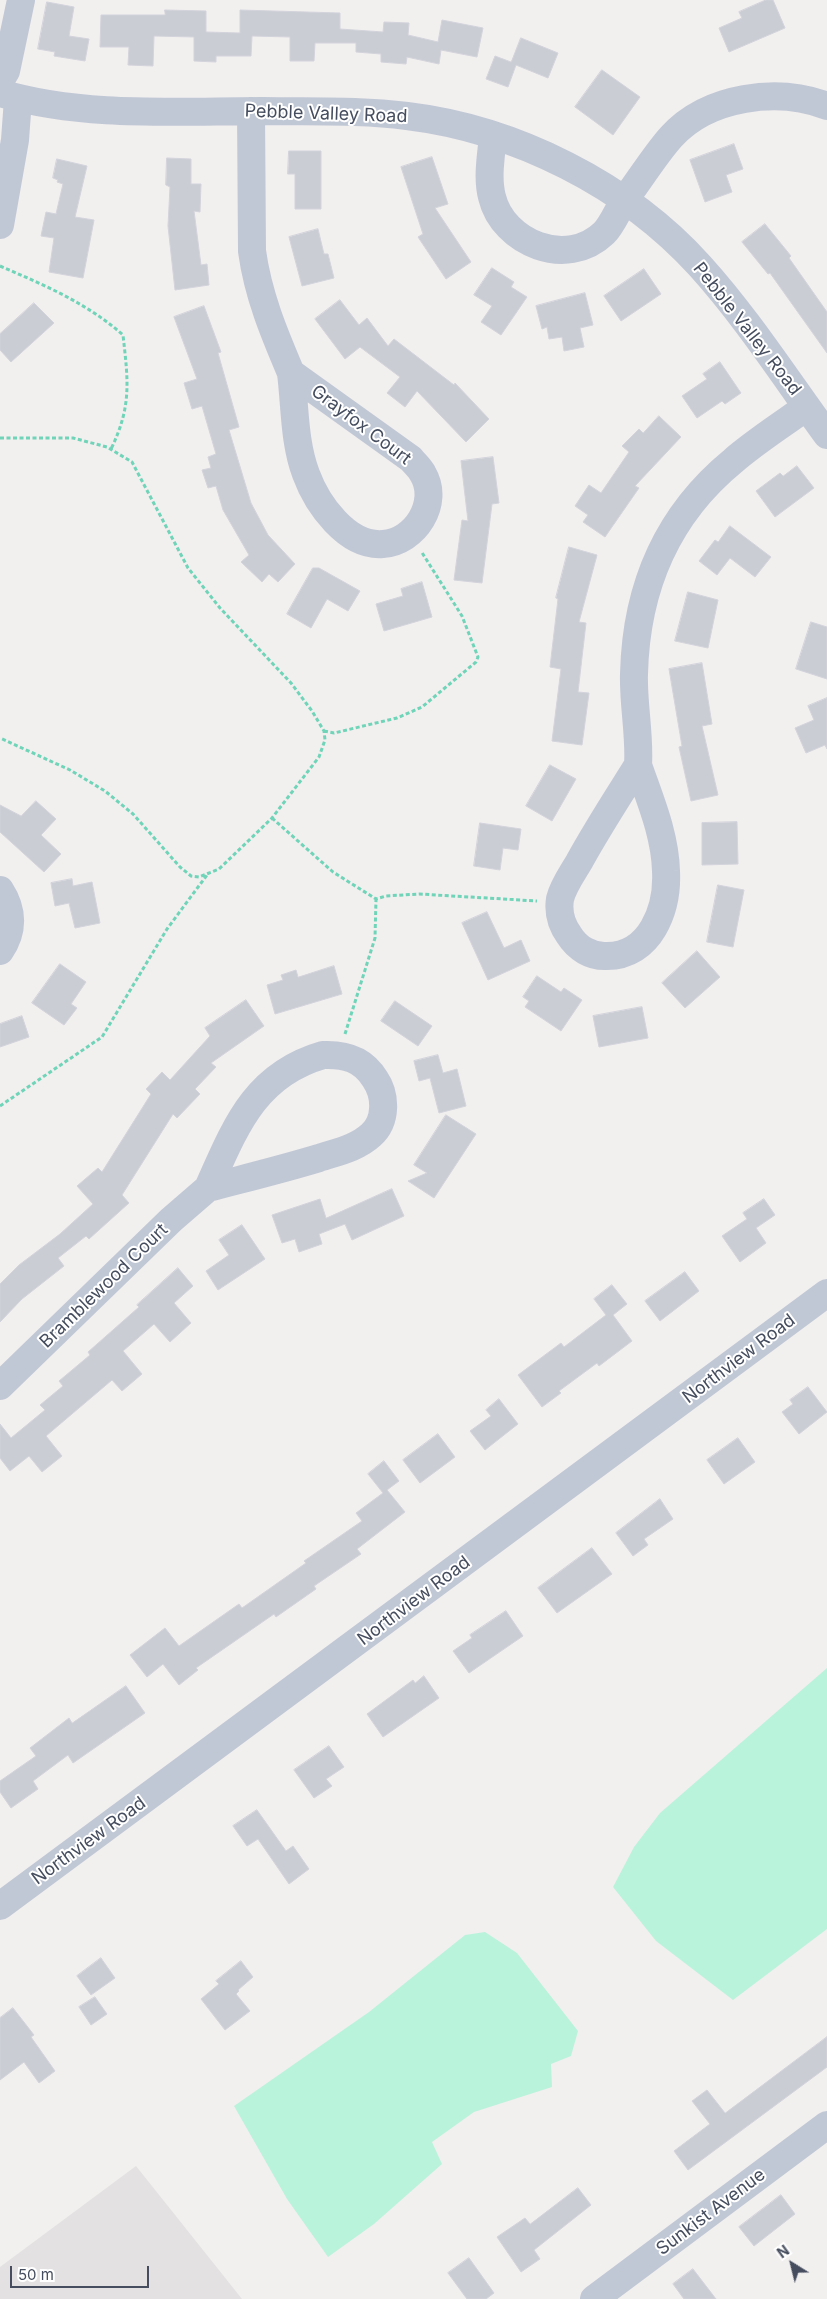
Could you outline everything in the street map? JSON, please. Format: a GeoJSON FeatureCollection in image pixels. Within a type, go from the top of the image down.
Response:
{"type":"FeatureCollection","features":[{"type":"Feature","properties":{"kind":"street"},"geometry":{"type":"LineString","coordinates":[[0,225],[15,140],[6,91],[6,71],[20,0]]}},
{"type":"Feature","properties":{"kind":"street","name":"Pebble Valley Road"},"geometry":{"type":"LineString","coordinates":[[6,91],[84,108],[138,111],[358,112],[408,116],[465,127],[548,156],[571,167],[624,201],[665,233],[699,265],[723,293],[827,435]]}},
{"type":"Feature","properties":{"kind":"street"},"geometry":{"type":"LineString","coordinates":[[493,136],[490,181],[492,196],[498,213],[519,238],[531,244],[560,250],[573,249],[591,242],[604,233],[624,201],[672,136],[705,112],[723,105],[774,96],[798,98],[827,106]]}},
{"type":"Feature","properties":{"kind":"street","name":"Grayfox Court"},"geometry":{"type":"LineString","coordinates":[[251,111],[252,252],[254,270],[260,294],[291,372],[301,458],[313,491],[330,515],[350,533],[372,543],[393,542],[410,533],[421,520],[426,509],[427,486],[424,474],[411,459],[291,372]]}},
{"type":"Feature","properties":{"kind":"street"},"geometry":{"type":"LineString","coordinates":[[638,765],[583,854],[565,886],[560,902],[560,918],[566,931],[573,942],[592,954],[618,956],[632,951],[644,942],[653,930],[665,895],[667,872],[658,822],[638,765],[634,676],[637,622],[646,589],[663,545],[701,490],[733,460],[806,407]]}},
{"type":"Feature","properties":{"kind":"street"},"geometry":{"type":"LineString","coordinates":[[0,890],[9,907],[11,927],[0,951]]}},
{"type":"Feature","properties":{"kind":"street","name":"Bramblewood Court"},"geometry":{"type":"LineString","coordinates":[[0,1386],[172,1220],[208,1188],[234,1128],[254,1099],[289,1070],[323,1056],[338,1055],[360,1062],[372,1073],[383,1096],[383,1110],[373,1134],[357,1146],[282,1170],[208,1188]]}},
{"type":"Feature","properties":{"kind":"street","name":"Northview Road"},"geometry":{"type":"LineString","coordinates":[[0,1906],[827,1293]]}},
{"type":"Feature","properties":{"kind":"street","name":"Sunkist Avenue"},"geometry":{"type":"LineString","coordinates":[[604,2296],[827,2125]]}},
{"type":"Feature","properties":{"kind":"path"},"geometry":{"type":"LineString","coordinates":[[0,266],[54,289],[103,317],[123,334],[128,383],[127,403],[110,449]]}},
{"type":"Feature","properties":{"kind":"path"},"geometry":{"type":"LineString","coordinates":[[0,438],[73,438],[110,449],[132,462],[188,568],[220,608],[291,683],[312,711],[324,732],[326,740],[319,757],[272,818],[219,869],[199,877],[191,876],[180,867],[133,814],[105,791],[70,770],[33,755],[0,738]]}},
{"type":"Feature","properties":{"kind":"path"},"geometry":{"type":"LineString","coordinates":[[324,732],[334,733],[398,718],[422,707],[476,662],[478,658],[462,616],[410,533]]}},
{"type":"Feature","properties":{"kind":"path"},"geometry":{"type":"LineString","coordinates":[[272,818],[333,872],[376,899],[386,896],[419,894],[560,902]]}},
{"type":"Feature","properties":{"kind":"path"},"geometry":{"type":"LineString","coordinates":[[0,1106],[102,1037],[167,929],[208,874]]}},
{"type":"Feature","properties":{"kind":"path"},"geometry":{"type":"LineString","coordinates":[[338,1055],[375,938],[376,899]]}},
{"type":"Feature","properties":{"kind":"shaded area"},"geometry":{"type":"Polygon","coordinates":[[[136,2166],[242,2299],[0,2299],[0,2267],[136,2166]]]}},
{"type":"Feature","properties":{"kind":"green space"},"geometry":{"type":"Polygon","coordinates":[[[827,1668],[827,1929],[733,2000],[656,1941],[613,1887],[634,1847],[660,1813],[827,1668]]]}},
{"type":"Feature","properties":{"kind":"green space"},"geometry":{"type":"Polygon","coordinates":[[[485,1932],[517,1953],[578,2031],[571,2056],[551,2064],[552,2087],[474,2112],[432,2142],[442,2164],[374,2224],[328,2257],[287,2199],[234,2106],[369,2012],[465,1935],[485,1932]]]}},
{"type":"Feature","properties":{"kind":"building"},"geometry":{"type":"Polygon","coordinates":[[[766,0],[773,0],[785,28],[729,52],[719,28],[742,18],[739,12],[766,0]]]}},
{"type":"Feature","properties":{"kind":"building"},"geometry":{"type":"Polygon","coordinates":[[[47,2],[74,7],[69,36],[89,39],[85,61],[54,56],[55,52],[38,49],[47,2]]]}},
{"type":"Feature","properties":{"kind":"building"},"geometry":{"type":"Polygon","coordinates":[[[165,10],[206,11],[206,32],[240,33],[240,10],[340,13],[340,29],[383,32],[384,22],[409,23],[408,35],[438,42],[442,20],[483,28],[477,57],[441,50],[439,64],[407,57],[406,64],[381,62],[381,54],[356,52],[356,43],[315,43],[314,61],[290,61],[290,37],[252,36],[251,56],[216,56],[216,62],[194,61],[194,37],[154,36],[153,66],[128,65],[129,47],[100,47],[101,15],[165,15],[165,10]]]}},
{"type":"Feature","properties":{"kind":"building"},"geometry":{"type":"Polygon","coordinates":[[[521,38],[558,53],[548,78],[516,65],[508,87],[486,79],[495,56],[511,62],[521,38]]]}},
{"type":"Feature","properties":{"kind":"building"},"geometry":{"type":"Polygon","coordinates":[[[602,70],[640,97],[613,135],[575,107],[602,70]]]}},
{"type":"Feature","properties":{"kind":"building"},"geometry":{"type":"Polygon","coordinates":[[[734,144],[743,169],[726,175],[732,192],[705,202],[690,160],[734,144]]]}},
{"type":"Feature","properties":{"kind":"building"},"geometry":{"type":"Polygon","coordinates":[[[289,151],[321,151],[321,209],[295,209],[295,174],[288,174],[289,151]]]}},
{"type":"Feature","properties":{"kind":"building"},"geometry":{"type":"Polygon","coordinates":[[[432,157],[448,204],[435,208],[471,262],[446,279],[418,237],[423,234],[401,167],[432,157]]]}},
{"type":"Feature","properties":{"kind":"building"},"geometry":{"type":"Polygon","coordinates":[[[167,158],[191,159],[191,184],[201,184],[200,212],[194,211],[201,265],[207,264],[209,285],[175,290],[168,226],[170,187],[166,185],[167,158]]]}},
{"type":"Feature","properties":{"kind":"building"},"geometry":{"type":"Polygon","coordinates":[[[57,159],[87,166],[75,217],[94,220],[83,278],[49,272],[54,238],[41,236],[46,212],[56,214],[63,184],[53,178],[57,159]]]}},
{"type":"Feature","properties":{"kind":"building"},"geometry":{"type":"Polygon","coordinates":[[[765,224],[791,256],[789,258],[827,312],[827,353],[770,273],[768,274],[742,242],[765,224]]]}},
{"type":"Feature","properties":{"kind":"building"},"geometry":{"type":"Polygon","coordinates":[[[318,229],[324,254],[328,254],[334,278],[302,286],[289,237],[318,229]]]}},
{"type":"Feature","properties":{"kind":"building"},"geometry":{"type":"Polygon","coordinates":[[[492,268],[514,282],[511,287],[527,297],[501,335],[481,322],[492,306],[474,295],[492,268]]]}},
{"type":"Feature","properties":{"kind":"building"},"geometry":{"type":"Polygon","coordinates":[[[644,269],[661,294],[621,321],[604,296],[644,269]]]}},
{"type":"Feature","properties":{"kind":"building"},"geometry":{"type":"Polygon","coordinates":[[[585,293],[593,325],[580,328],[584,347],[564,351],[562,337],[549,339],[547,327],[542,329],[536,306],[585,293]]]}},
{"type":"Feature","properties":{"kind":"building"},"geometry":{"type":"Polygon","coordinates":[[[340,300],[359,325],[367,318],[388,346],[394,339],[454,385],[455,383],[489,419],[466,442],[417,391],[405,407],[387,393],[400,377],[360,347],[345,359],[315,319],[340,300]]]}},
{"type":"Feature","properties":{"kind":"building"},"geometry":{"type":"Polygon","coordinates":[[[34,303],[54,323],[11,362],[0,350],[0,334],[34,303]]]}},
{"type":"Feature","properties":{"kind":"building"},"geometry":{"type":"Polygon","coordinates":[[[204,306],[221,352],[218,353],[239,427],[229,430],[251,503],[268,535],[295,564],[278,582],[269,574],[262,582],[241,562],[249,555],[223,510],[216,486],[208,488],[202,470],[211,468],[208,457],[216,454],[202,406],[192,409],[184,383],[197,379],[174,317],[204,306]]]}},
{"type":"Feature","properties":{"kind":"building"},"geometry":{"type":"Polygon","coordinates":[[[720,362],[741,393],[725,404],[722,401],[697,418],[682,396],[707,379],[703,374],[720,362]]]}},
{"type":"Feature","properties":{"kind":"building"},"geometry":{"type":"Polygon","coordinates":[[[659,416],[681,437],[635,486],[639,488],[605,537],[583,522],[588,515],[575,506],[589,485],[601,493],[629,452],[622,446],[639,429],[643,433],[659,416]]]}},
{"type":"Feature","properties":{"kind":"building"},"geometry":{"type":"Polygon","coordinates":[[[493,457],[499,503],[492,504],[482,583],[454,580],[462,520],[468,521],[461,461],[493,457]]]}},
{"type":"Feature","properties":{"kind":"building"},"geometry":{"type":"Polygon","coordinates":[[[797,466],[814,488],[775,517],[756,491],[780,473],[783,476],[797,466]]]}},
{"type":"Feature","properties":{"kind":"building"},"geometry":{"type":"Polygon","coordinates":[[[730,526],[771,557],[755,577],[730,558],[717,575],[699,561],[715,540],[718,542],[730,526]]]}},
{"type":"Feature","properties":{"kind":"building"},"geometry":{"type":"Polygon","coordinates":[[[569,547],[597,555],[579,622],[586,623],[578,692],[589,693],[582,745],[552,741],[561,669],[550,667],[558,599],[556,598],[569,547]]]}},
{"type":"Feature","properties":{"kind":"building"},"geometry":{"type":"Polygon","coordinates":[[[313,568],[319,568],[360,591],[348,611],[327,599],[311,628],[287,614],[313,568]]]}},
{"type":"Feature","properties":{"kind":"building"},"geometry":{"type":"Polygon","coordinates":[[[422,582],[432,617],[384,631],[376,604],[403,596],[401,589],[422,582]]]}},
{"type":"Feature","properties":{"kind":"building"},"geometry":{"type":"Polygon","coordinates":[[[688,592],[718,600],[708,648],[675,641],[688,592]]]}},
{"type":"Feature","properties":{"kind":"building"},"geometry":{"type":"Polygon","coordinates":[[[811,622],[827,627],[827,679],[796,669],[811,622]]]}},
{"type":"Feature","properties":{"kind":"building"},"geometry":{"type":"Polygon","coordinates":[[[702,663],[712,724],[702,726],[718,795],[691,801],[679,747],[682,746],[669,669],[702,663]]]}},
{"type":"Feature","properties":{"kind":"building"},"geometry":{"type":"Polygon","coordinates":[[[827,698],[827,749],[825,745],[806,753],[795,728],[814,720],[808,706],[827,698]]]}},
{"type":"Feature","properties":{"kind":"building"},"geometry":{"type":"Polygon","coordinates":[[[550,765],[576,779],[552,821],[526,806],[550,765]]]}},
{"type":"Feature","properties":{"kind":"building"},"geometry":{"type":"Polygon","coordinates":[[[36,801],[56,819],[41,835],[61,854],[44,872],[0,832],[0,805],[21,816],[36,801]]]}},
{"type":"Feature","properties":{"kind":"building"},"geometry":{"type":"Polygon","coordinates":[[[737,822],[738,864],[702,865],[702,823],[737,822]]]}},
{"type":"Feature","properties":{"kind":"building"},"geometry":{"type":"Polygon","coordinates":[[[480,823],[521,829],[518,850],[503,848],[500,870],[474,866],[480,823]]]}},
{"type":"Feature","properties":{"kind":"building"},"geometry":{"type":"Polygon","coordinates":[[[72,879],[73,886],[92,882],[100,923],[75,928],[69,903],[55,906],[51,883],[72,879]]]}},
{"type":"Feature","properties":{"kind":"building"},"geometry":{"type":"Polygon","coordinates":[[[718,885],[744,890],[733,947],[707,942],[718,885]]]}},
{"type":"Feature","properties":{"kind":"building"},"geometry":{"type":"Polygon","coordinates":[[[487,912],[504,948],[521,940],[530,961],[488,980],[462,923],[487,912]]]}},
{"type":"Feature","properties":{"kind":"building"},"geometry":{"type":"Polygon","coordinates":[[[697,951],[720,977],[685,1008],[662,983],[697,951]]]}},
{"type":"Feature","properties":{"kind":"building"},"geometry":{"type":"Polygon","coordinates":[[[60,964],[86,982],[71,1004],[77,1008],[64,1025],[32,1003],[60,964]]]}},
{"type":"Feature","properties":{"kind":"building"},"geometry":{"type":"Polygon","coordinates":[[[334,966],[342,994],[275,1014],[267,985],[283,980],[281,975],[296,970],[298,977],[334,966]]]}},
{"type":"Feature","properties":{"kind":"building"},"geometry":{"type":"Polygon","coordinates":[[[537,976],[561,992],[564,988],[582,1000],[561,1031],[525,1007],[529,1001],[523,997],[537,976]]]}},
{"type":"Feature","properties":{"kind":"building"},"geometry":{"type":"Polygon","coordinates":[[[246,1000],[264,1026],[211,1063],[216,1067],[195,1089],[200,1094],[177,1118],[173,1114],[122,1195],[129,1203],[89,1239],[86,1236],[58,1258],[64,1266],[22,1299],[0,1322],[0,1284],[19,1265],[60,1234],[93,1204],[77,1186],[98,1168],[102,1172],[151,1094],[146,1089],[162,1072],[170,1080],[210,1036],[205,1028],[246,1000]]]}},
{"type":"Feature","properties":{"kind":"building"},"geometry":{"type":"Polygon","coordinates":[[[395,1001],[432,1026],[418,1046],[381,1021],[395,1001]]]}},
{"type":"Feature","properties":{"kind":"building"},"geometry":{"type":"Polygon","coordinates":[[[642,1007],[648,1038],[599,1047],[593,1016],[642,1007]]]}},
{"type":"Feature","properties":{"kind":"building"},"geometry":{"type":"Polygon","coordinates":[[[22,1016],[29,1037],[0,1047],[0,1024],[22,1016]]]}},
{"type":"Feature","properties":{"kind":"building"},"geometry":{"type":"Polygon","coordinates":[[[438,1055],[443,1073],[457,1069],[466,1106],[439,1113],[430,1078],[419,1081],[414,1061],[438,1055]]]}},
{"type":"Feature","properties":{"kind":"building"},"geometry":{"type":"Polygon","coordinates":[[[446,1115],[476,1134],[434,1198],[408,1181],[427,1173],[414,1165],[446,1115]]]}},
{"type":"Feature","properties":{"kind":"building"},"geometry":{"type":"Polygon","coordinates":[[[392,1189],[404,1216],[352,1240],[345,1224],[319,1234],[322,1244],[299,1252],[295,1239],[282,1243],[272,1215],[320,1199],[326,1218],[392,1189]]]}},
{"type":"Feature","properties":{"kind":"building"},"geometry":{"type":"Polygon","coordinates":[[[764,1199],[775,1215],[756,1228],[766,1243],[740,1262],[722,1236],[747,1219],[743,1213],[764,1199]]]}},
{"type":"Feature","properties":{"kind":"building"},"geometry":{"type":"Polygon","coordinates":[[[242,1225],[265,1259],[218,1290],[206,1271],[229,1255],[219,1240],[242,1225]]]}},
{"type":"Feature","properties":{"kind":"building"},"geometry":{"type":"Polygon","coordinates":[[[178,1268],[193,1286],[174,1303],[191,1323],[170,1342],[154,1324],[123,1351],[142,1374],[122,1391],[112,1380],[46,1436],[62,1456],[42,1472],[29,1456],[10,1471],[0,1458],[0,1424],[11,1438],[45,1410],[40,1405],[63,1386],[59,1381],[90,1355],[88,1352],[139,1307],[137,1305],[178,1268]]]}},
{"type":"Feature","properties":{"kind":"building"},"geometry":{"type":"Polygon","coordinates":[[[685,1272],[699,1291],[660,1321],[645,1301],[685,1272]]]}},
{"type":"Feature","properties":{"kind":"building"},"geometry":{"type":"Polygon","coordinates":[[[612,1285],[627,1304],[613,1315],[632,1341],[599,1366],[597,1363],[559,1391],[561,1393],[542,1407],[518,1375],[561,1343],[564,1347],[606,1315],[594,1299],[612,1285]]]}},
{"type":"Feature","properties":{"kind":"building"},"geometry":{"type":"Polygon","coordinates":[[[808,1387],[827,1412],[799,1434],[782,1412],[793,1404],[790,1400],[808,1387]]]}},
{"type":"Feature","properties":{"kind":"building"},"geometry":{"type":"Polygon","coordinates":[[[499,1399],[518,1424],[485,1450],[470,1431],[491,1416],[486,1410],[499,1399]]]}},
{"type":"Feature","properties":{"kind":"building"},"geometry":{"type":"Polygon","coordinates":[[[438,1434],[455,1457],[420,1483],[403,1460],[438,1434]]]}},
{"type":"Feature","properties":{"kind":"building"},"geometry":{"type":"Polygon","coordinates":[[[738,1438],[755,1462],[724,1484],[707,1460],[738,1438]]]}},
{"type":"Feature","properties":{"kind":"building"},"geometry":{"type":"Polygon","coordinates":[[[384,1461],[399,1481],[387,1490],[405,1512],[357,1549],[361,1554],[314,1586],[316,1589],[276,1617],[274,1614],[196,1668],[198,1670],[179,1685],[163,1664],[147,1677],[130,1655],[165,1628],[179,1646],[239,1604],[242,1608],[306,1563],[304,1561],[362,1521],[356,1513],[383,1493],[368,1474],[384,1461]]]}},
{"type":"Feature","properties":{"kind":"building"},"geometry":{"type":"Polygon","coordinates":[[[660,1499],[673,1519],[644,1539],[648,1545],[633,1556],[616,1533],[660,1499]]]}},
{"type":"Feature","properties":{"kind":"building"},"geometry":{"type":"Polygon","coordinates":[[[592,1548],[612,1574],[557,1613],[538,1588],[592,1548]]]}},
{"type":"Feature","properties":{"kind":"building"},"geometry":{"type":"Polygon","coordinates":[[[506,1611],[523,1636],[469,1673],[453,1651],[472,1638],[470,1635],[506,1611]]]}},
{"type":"Feature","properties":{"kind":"building"},"geometry":{"type":"Polygon","coordinates":[[[424,1676],[439,1698],[383,1737],[367,1714],[413,1680],[415,1683],[424,1676]]]}},
{"type":"Feature","properties":{"kind":"building"},"geometry":{"type":"Polygon","coordinates":[[[126,1686],[145,1713],[73,1763],[68,1755],[33,1781],[38,1789],[11,1808],[0,1792],[0,1781],[36,1756],[30,1748],[69,1718],[72,1723],[126,1686]]]}},
{"type":"Feature","properties":{"kind":"building"},"geometry":{"type":"Polygon","coordinates":[[[329,1746],[344,1767],[326,1779],[332,1786],[314,1798],[294,1770],[329,1746]]]}},
{"type":"Feature","properties":{"kind":"building"},"geometry":{"type":"Polygon","coordinates":[[[257,1810],[286,1851],[293,1846],[309,1869],[289,1884],[258,1839],[247,1846],[233,1826],[257,1810]]]}},
{"type":"Feature","properties":{"kind":"building"},"geometry":{"type":"Polygon","coordinates":[[[101,1958],[115,1978],[91,1995],[77,1976],[101,1958]]]}},
{"type":"Feature","properties":{"kind":"building"},"geometry":{"type":"Polygon","coordinates":[[[241,1961],[253,1977],[236,1994],[250,2011],[225,2030],[201,1999],[219,1984],[216,1981],[241,1961]]]}},
{"type":"Feature","properties":{"kind":"building"},"geometry":{"type":"Polygon","coordinates":[[[95,1997],[107,2014],[91,2025],[79,2007],[95,1997]]]}},
{"type":"Feature","properties":{"kind":"building"},"geometry":{"type":"Polygon","coordinates":[[[13,2008],[34,2035],[31,2037],[55,2071],[39,2083],[24,2062],[0,2080],[0,2018],[13,2008]]]}},
{"type":"Feature","properties":{"kind":"building"},"geometry":{"type":"Polygon","coordinates":[[[827,2037],[827,2067],[688,2170],[674,2151],[710,2124],[692,2101],[707,2090],[725,2113],[827,2037]]]}},
{"type":"Feature","properties":{"kind":"building"},"geometry":{"type":"Polygon","coordinates":[[[578,2188],[591,2205],[534,2250],[540,2259],[521,2272],[497,2237],[525,2218],[530,2224],[578,2188]]]}},
{"type":"Feature","properties":{"kind":"building"},"geometry":{"type":"Polygon","coordinates":[[[781,2195],[795,2214],[754,2246],[739,2227],[781,2195]]]}},
{"type":"Feature","properties":{"kind":"building"},"geometry":{"type":"Polygon","coordinates":[[[469,2258],[494,2293],[486,2299],[467,2299],[448,2273],[469,2258]]]}},
{"type":"Feature","properties":{"kind":"building"},"geometry":{"type":"Polygon","coordinates":[[[693,2269],[716,2299],[684,2299],[673,2284],[693,2269]]]}}]}
